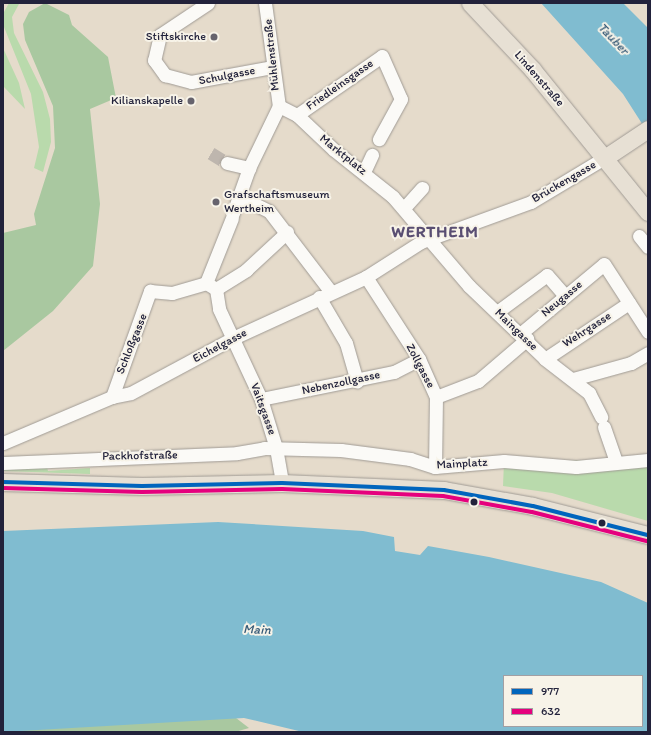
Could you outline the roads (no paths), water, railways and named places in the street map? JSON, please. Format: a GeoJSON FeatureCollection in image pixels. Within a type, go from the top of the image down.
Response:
{"type":"FeatureCollection","features":[{"type":"Feature","properties":{"kind":"main road","name":"Lindenstraße"},"geometry":{"type":"LineString","coordinates":[[470,3],[606,157],[648,212]]}},
{"type":"Feature","properties":{"kind":"main road"},"geometry":{"type":"LineString","coordinates":[[606,157],[645,131]]}},
{"type":"Feature","properties":{"kind":"main road"},"geometry":{"type":"LineString","coordinates":[[3,482],[142,486],[282,483],[452,491],[598,520],[648,535]]}},
{"type":"Feature","properties":{"kind":"street","name":"Schulgasse"},"geometry":{"type":"LineString","coordinates":[[208,3],[160,35],[154,60],[165,75],[190,82],[272,67]]}},
{"type":"Feature","properties":{"kind":"street","name":"Mühlenstraße"},"geometry":{"type":"LineString","coordinates":[[265,3],[273,47],[272,67],[279,106]]}},
{"type":"Feature","properties":{"kind":"street","name":"Friedleinsgasse"},"geometry":{"type":"LineString","coordinates":[[297,115],[382,56],[401,99],[379,139]]}},
{"type":"Feature","properties":{"kind":"street","name":"Marktplatz"},"geometry":{"type":"LineString","coordinates":[[279,106],[297,115],[334,150],[364,172],[404,208],[432,241]]}},
{"type":"Feature","properties":{"kind":"street"},"geometry":{"type":"LineString","coordinates":[[211,286],[238,196],[249,168],[279,106]]}},
{"type":"Feature","properties":{"kind":"street"},"geometry":{"type":"LineString","coordinates":[[364,172],[372,155]]}},
{"type":"Feature","properties":{"kind":"street","name":"Brückengasse"},"geometry":{"type":"LineString","coordinates":[[432,241],[490,214],[531,202],[606,157]]}},
{"type":"Feature","properties":{"kind":"street"},"geometry":{"type":"LineString","coordinates":[[227,163],[249,168]]}},
{"type":"Feature","properties":{"kind":"street"},"geometry":{"type":"LineString","coordinates":[[404,208],[422,188]]}},
{"type":"Feature","properties":{"kind":"street"},"geometry":{"type":"LineString","coordinates":[[238,196],[269,211],[287,232],[325,294],[346,343],[357,381]]}},
{"type":"Feature","properties":{"kind":"street"},"geometry":{"type":"LineString","coordinates":[[211,286],[246,270],[287,232]]}},
{"type":"Feature","properties":{"kind":"street"},"geometry":{"type":"LineString","coordinates":[[639,236],[648,247]]}},
{"type":"Feature","properties":{"kind":"street","name":"Eichelgasse"},"geometry":{"type":"LineString","coordinates":[[3,443],[112,397],[132,393],[233,338],[325,294],[366,277],[420,242],[432,241]]}},
{"type":"Feature","properties":{"kind":"street","name":"Maingasse"},"geometry":{"type":"LineString","coordinates":[[432,241],[470,286],[546,359],[573,379],[588,393],[603,422],[616,462]]}},
{"type":"Feature","properties":{"kind":"street","name":"Neugasse"},"geometry":{"type":"LineString","coordinates":[[436,397],[478,381],[565,296],[604,264],[629,303]]}},
{"type":"Feature","properties":{"kind":"street"},"geometry":{"type":"LineString","coordinates":[[497,312],[547,275],[565,296]]}},
{"type":"Feature","properties":{"kind":"street","name":"Zollgasse"},"geometry":{"type":"LineString","coordinates":[[366,277],[419,359],[436,397],[435,467]]}},
{"type":"Feature","properties":{"kind":"street","name":"Schloßgasse"},"geometry":{"type":"LineString","coordinates":[[112,397],[150,291],[172,293],[211,286]]}},
{"type":"Feature","properties":{"kind":"street","name":"Vaitsgasse"},"geometry":{"type":"LineString","coordinates":[[211,286],[219,308],[261,399],[276,448],[282,483]]}},
{"type":"Feature","properties":{"kind":"street"},"geometry":{"type":"LineString","coordinates":[[629,303],[648,332]]}},
{"type":"Feature","properties":{"kind":"street","name":"Wehrgasse"},"geometry":{"type":"LineString","coordinates":[[546,359],[629,303]]}},
{"type":"Feature","properties":{"kind":"street"},"geometry":{"type":"LineString","coordinates":[[573,379],[631,363],[648,353]]}},
{"type":"Feature","properties":{"kind":"street","name":"Nebenzollgasse"},"geometry":{"type":"LineString","coordinates":[[261,399],[357,381],[394,372],[419,359]]}},
{"type":"Feature","properties":{"kind":"street","name":"Mainplatz"},"geometry":{"type":"LineString","coordinates":[[276,448],[341,450],[410,459],[435,467],[504,461],[576,467],[648,460]]}},
{"type":"Feature","properties":{"kind":"street","name":"Packhofstraße"},"geometry":{"type":"LineString","coordinates":[[3,463],[237,453],[276,448]]}},
{"type":"Feature","properties":{"kind":"water","name":"Tauber"},"geometry":{"type":"Polygon","coordinates":[[[541,3],[623,3],[648,28],[648,133],[623,94],[541,3]]]}},
{"type":"Feature","properties":{"kind":"water","name":"Main"},"geometry":{"type":"Polygon","coordinates":[[[218,522],[363,531],[394,537],[395,551],[420,555],[428,546],[489,557],[601,582],[648,603],[648,732],[303,732],[244,718],[3,732],[3,531],[218,522]]]}},
{"type":"Feature","properties":{"kind":"tunnel"},"geometry":{"type":"LineString","coordinates":[[211,153],[227,163]]}},
{"type":"Feature","properties":{"kind":"place","name":"Stiftskirche"},"geometry":{"type":"Point","coordinates":[214,37]}},
{"type":"Feature","properties":{"kind":"place","name":"Kilianskapelle"},"geometry":{"type":"Point","coordinates":[191,101]}},
{"type":"Feature","properties":{"kind":"place","name":"Grafschaftsmuseum Wertheim"},"geometry":{"type":"Point","coordinates":[216,202]}},
{"type":"Feature","properties":{"kind":"district","name":"WERTHEIM"},"geometry":{"type":"Point","coordinates":[435,232]}}]}
